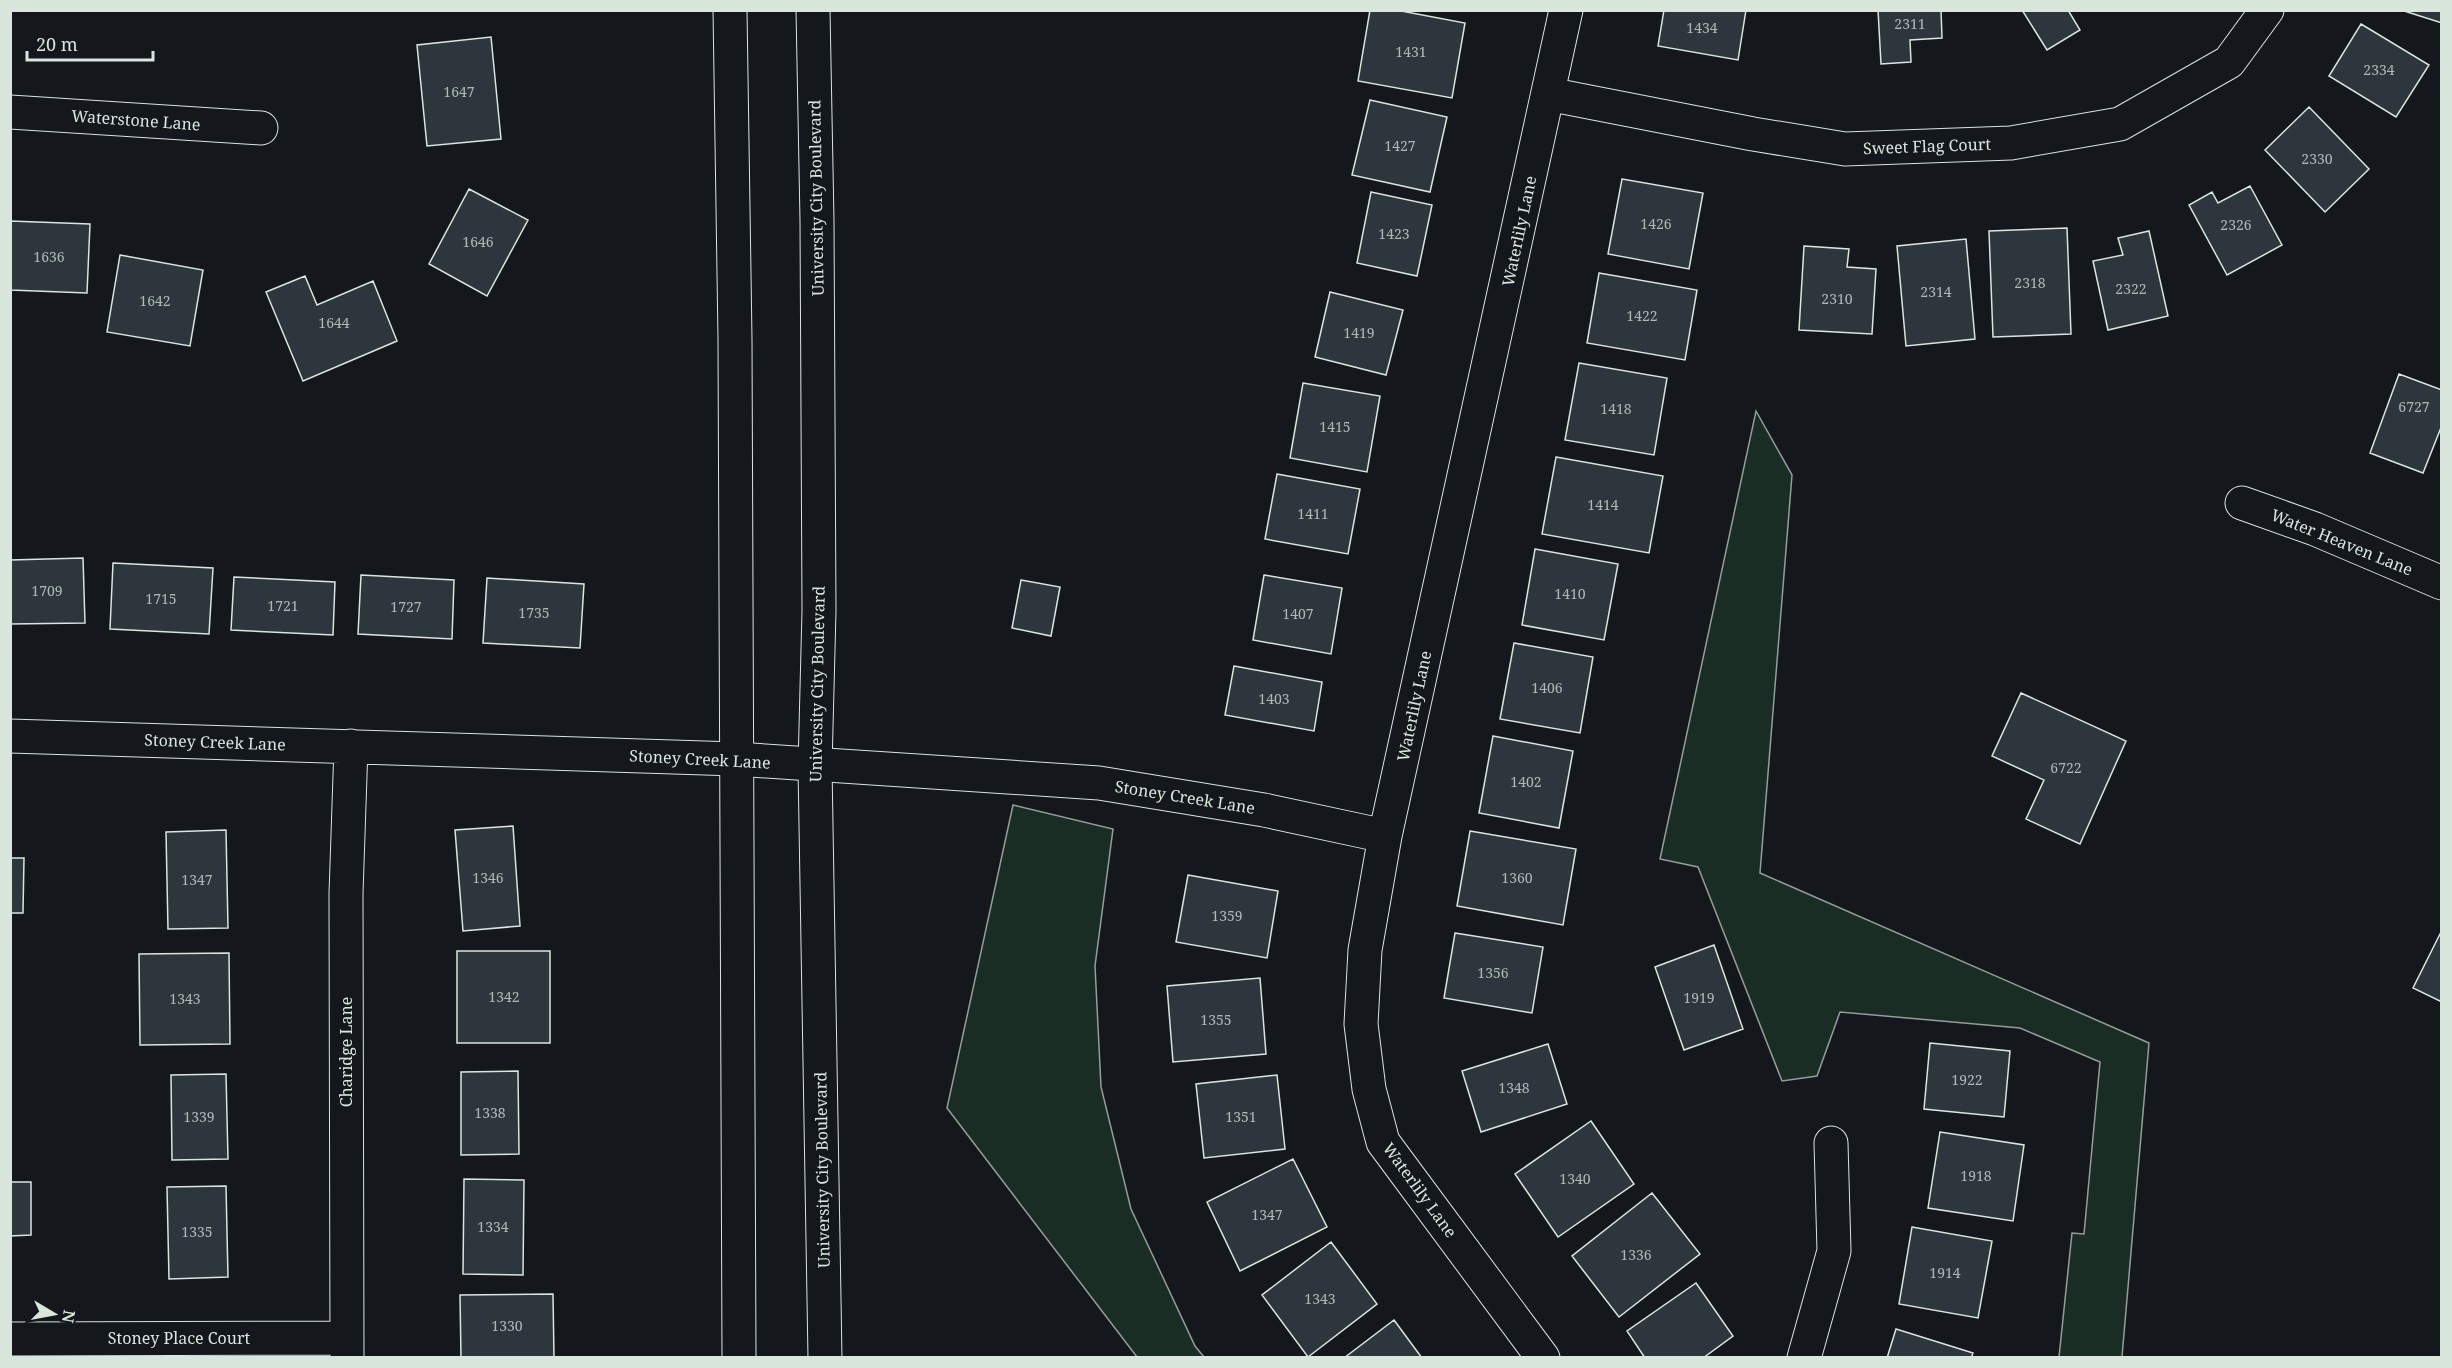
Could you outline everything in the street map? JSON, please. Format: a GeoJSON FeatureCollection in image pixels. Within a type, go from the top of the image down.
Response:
{"type":"FeatureCollection","features":[{"type":"Feature","properties":{"kind":"street"},"geometry":{"type":"LineString","coordinates":[[730,10],[735,339],[739,1358]]}},
{"type":"Feature","properties":{"kind":"street","name":"University City Boulevard"},"geometry":{"type":"LineString","coordinates":[[813,10],[819,600],[815,766],[825,1358]]}},
{"type":"Feature","properties":{"kind":"street","name":"Waterlily Lane"},"geometry":{"type":"LineString","coordinates":[[1543,1358],[1383,1142],[1369,1089],[1361,1024],[1365,950],[1385,836],[1566,10]]}},
{"type":"Feature","properties":{"kind":"street","name":"Sweet Flag Court"},"geometry":{"type":"LineString","coordinates":[[1548,94],[1753,134],[1845,149],[2012,143],[2120,124],[2229,62],[2267,10]]}},
{"type":"Feature","properties":{"kind":"street","name":"Waterstone Lane"},"geometry":{"type":"LineString","coordinates":[[10,112],[261,128]]}},
{"type":"Feature","properties":{"kind":"street","name":"Water Heaven Lane"},"geometry":{"type":"LineString","coordinates":[[2242,503],[2315,529],[2442,583]]}},
{"type":"Feature","properties":{"kind":"street","name":"Stoney Creek Lane"},"geometry":{"type":"LineString","coordinates":[[10,736],[736,759],[1099,783],[1264,810],[1385,836]]}},
{"type":"Feature","properties":{"kind":"street","name":"Charidge Lane"},"geometry":{"type":"LineString","coordinates":[[347,1348],[346,894],[351,746]]}},
{"type":"Feature","properties":{"kind":"street"},"geometry":{"type":"LineString","coordinates":[[1804,1358],[1834,1251],[1831,1143]]}},
{"type":"Feature","properties":{"kind":"street","name":"Stoney Place Court"},"geometry":{"type":"LineString","coordinates":[[10,1339],[347,1348]]}},
{"type":"Feature","properties":{"kind":"green space"},"geometry":{"type":"Polygon","coordinates":[[[1756,411],[1792,475],[1760,873],[2149,1043],[2122,1357],[2059,1357],[2072,1233],[2084,1234],[2100,1062],[2020,1028],[1840,1012],[1817,1076],[1782,1081],[1698,867],[1660,859],[1756,411]]]}},
{"type":"Feature","properties":{"kind":"green space"},"geometry":{"type":"Polygon","coordinates":[[[1013,805],[1113,829],[1095,966],[1101,1087],[1131,1209],[1195,1346],[1204,1357],[1137,1357],[947,1108],[1013,805]]]}},
{"type":"Feature","properties":{"kind":"building"},"geometry":{"type":"Polygon","coordinates":[[[1370,10],[1396,10],[1465,23],[1452,98],[1358,81],[1370,10]]]}},
{"type":"Feature","properties":{"kind":"building"},"geometry":{"type":"Polygon","coordinates":[[[1664,10],[1746,10],[1738,60],[1658,46],[1664,10]]]}},
{"type":"Feature","properties":{"kind":"building"},"geometry":{"type":"Polygon","coordinates":[[[1878,10],[1941,10],[1942,38],[1910,40],[1911,62],[1881,64],[1878,10]]]}},
{"type":"Feature","properties":{"kind":"building"},"geometry":{"type":"Polygon","coordinates":[[[2022,10],[2068,10],[2080,30],[2047,50],[2022,10]]]}},
{"type":"Feature","properties":{"kind":"building"},"geometry":{"type":"Polygon","coordinates":[[[2401,10],[2442,10],[2442,23],[2401,10]]]}},
{"type":"Feature","properties":{"kind":"building"},"geometry":{"type":"Polygon","coordinates":[[[2361,24],[2429,65],[2396,117],[2329,76],[2361,24]]]}},
{"type":"Feature","properties":{"kind":"building"},"geometry":{"type":"Polygon","coordinates":[[[491,37],[501,139],[427,146],[417,45],[491,37]]]}},
{"type":"Feature","properties":{"kind":"building"},"geometry":{"type":"Polygon","coordinates":[[[1370,100],[1447,117],[1430,192],[1352,175],[1370,100]]]}},
{"type":"Feature","properties":{"kind":"building"},"geometry":{"type":"Polygon","coordinates":[[[2309,107],[2369,169],[2325,212],[2265,150],[2309,107]]]}},
{"type":"Feature","properties":{"kind":"building"},"geometry":{"type":"Polygon","coordinates":[[[1622,179],[1703,193],[1689,269],[1608,254],[1622,179]]]}},
{"type":"Feature","properties":{"kind":"building"},"geometry":{"type":"Polygon","coordinates":[[[2250,186],[2282,245],[2227,275],[2189,205],[2212,192],[2218,203],[2250,186]]]}},
{"type":"Feature","properties":{"kind":"building"},"geometry":{"type":"Polygon","coordinates":[[[469,189],[528,220],[487,296],[429,264],[469,189]]]}},
{"type":"Feature","properties":{"kind":"building"},"geometry":{"type":"Polygon","coordinates":[[[1371,192],[1432,205],[1417,276],[1357,263],[1371,192]]]}},
{"type":"Feature","properties":{"kind":"building"},"geometry":{"type":"Polygon","coordinates":[[[10,221],[90,224],[87,293],[10,290],[10,221]]]}},
{"type":"Feature","properties":{"kind":"building"},"geometry":{"type":"Polygon","coordinates":[[[2067,228],[2071,334],[1993,337],[1989,231],[2067,228]]]}},
{"type":"Feature","properties":{"kind":"building"},"geometry":{"type":"Polygon","coordinates":[[[2149,231],[2168,316],[2108,330],[2093,261],[2123,255],[2118,238],[2149,231]]]}},
{"type":"Feature","properties":{"kind":"building"},"geometry":{"type":"Polygon","coordinates":[[[1966,239],[1975,339],[1906,346],[1897,246],[1966,239]]]}},
{"type":"Feature","properties":{"kind":"building"},"geometry":{"type":"Polygon","coordinates":[[[1804,246],[1849,249],[1847,267],[1876,269],[1872,334],[1799,330],[1804,246]]]}},
{"type":"Feature","properties":{"kind":"building"},"geometry":{"type":"Polygon","coordinates":[[[120,255],[203,270],[190,346],[107,332],[120,255]]]}},
{"type":"Feature","properties":{"kind":"building"},"geometry":{"type":"Polygon","coordinates":[[[1599,273],[1697,290],[1685,360],[1587,343],[1599,273]]]}},
{"type":"Feature","properties":{"kind":"building"},"geometry":{"type":"Polygon","coordinates":[[[305,276],[317,305],[373,281],[397,341],[303,381],[266,292],[305,276]]]}},
{"type":"Feature","properties":{"kind":"building"},"geometry":{"type":"Polygon","coordinates":[[[1330,292],[1403,310],[1386,375],[1315,357],[1330,292]]]}},
{"type":"Feature","properties":{"kind":"building"},"geometry":{"type":"Polygon","coordinates":[[[1579,363],[1667,378],[1654,455],[1565,440],[1579,363]]]}},
{"type":"Feature","properties":{"kind":"building"},"geometry":{"type":"Polygon","coordinates":[[[2399,374],[2442,390],[2442,425],[2423,473],[2370,453],[2399,374]]]}},
{"type":"Feature","properties":{"kind":"building"},"geometry":{"type":"Polygon","coordinates":[[[1303,383],[1380,396],[1367,472],[1290,458],[1303,383]]]}},
{"type":"Feature","properties":{"kind":"building"},"geometry":{"type":"Polygon","coordinates":[[[1556,457],[1663,476],[1649,553],[1542,534],[1556,457]]]}},
{"type":"Feature","properties":{"kind":"building"},"geometry":{"type":"Polygon","coordinates":[[[1277,474],[1360,489],[1348,554],[1265,539],[1277,474]]]}},
{"type":"Feature","properties":{"kind":"building"},"geometry":{"type":"Polygon","coordinates":[[[1535,549],[1618,564],[1604,640],[1522,625],[1535,549]]]}},
{"type":"Feature","properties":{"kind":"building"},"geometry":{"type":"Polygon","coordinates":[[[83,558],[85,623],[10,624],[10,560],[83,558]]]}},
{"type":"Feature","properties":{"kind":"building"},"geometry":{"type":"Polygon","coordinates":[[[113,563],[213,568],[209,634],[110,629],[113,563]]]}},
{"type":"Feature","properties":{"kind":"building"},"geometry":{"type":"Polygon","coordinates":[[[361,575],[454,580],[452,639],[358,634],[361,575]]]}},
{"type":"Feature","properties":{"kind":"building"},"geometry":{"type":"Polygon","coordinates":[[[1264,575],[1342,588],[1331,654],[1253,640],[1264,575]]]}},
{"type":"Feature","properties":{"kind":"building"},"geometry":{"type":"Polygon","coordinates":[[[234,577],[335,582],[333,635],[231,630],[234,577]]]}},
{"type":"Feature","properties":{"kind":"building"},"geometry":{"type":"Polygon","coordinates":[[[487,578],[584,584],[580,648],[483,643],[487,578]]]}},
{"type":"Feature","properties":{"kind":"building"},"geometry":{"type":"Polygon","coordinates":[[[1021,580],[1060,587],[1051,636],[1012,628],[1021,580]]]}},
{"type":"Feature","properties":{"kind":"building"},"geometry":{"type":"Polygon","coordinates":[[[1514,643],[1593,657],[1580,733],[1500,719],[1514,643]]]}},
{"type":"Feature","properties":{"kind":"building"},"geometry":{"type":"Polygon","coordinates":[[[1234,666],[1322,682],[1314,731],[1225,715],[1234,666]]]}},
{"type":"Feature","properties":{"kind":"building"},"geometry":{"type":"Polygon","coordinates":[[[2021,693],[2126,741],[2080,844],[2026,819],[2044,780],[1992,756],[2021,693]]]}},
{"type":"Feature","properties":{"kind":"building"},"geometry":{"type":"Polygon","coordinates":[[[1493,736],[1573,751],[1559,828],[1479,813],[1493,736]]]}},
{"type":"Feature","properties":{"kind":"building"},"geometry":{"type":"Polygon","coordinates":[[[513,826],[520,926],[463,931],[455,830],[513,826]]]}},
{"type":"Feature","properties":{"kind":"building"},"geometry":{"type":"Polygon","coordinates":[[[226,830],[228,928],[168,929],[166,832],[226,830]]]}},
{"type":"Feature","properties":{"kind":"building"},"geometry":{"type":"Polygon","coordinates":[[[1470,831],[1576,849],[1563,925],[1457,906],[1470,831]]]}},
{"type":"Feature","properties":{"kind":"building"},"geometry":{"type":"Polygon","coordinates":[[[10,858],[24,858],[23,913],[10,913],[10,858]]]}},
{"type":"Feature","properties":{"kind":"building"},"geometry":{"type":"Polygon","coordinates":[[[1188,875],[1278,891],[1267,958],[1176,942],[1188,875]]]}},
{"type":"Feature","properties":{"kind":"building"},"geometry":{"type":"Polygon","coordinates":[[[2442,930],[2442,1002],[2413,988],[2442,930]]]}},
{"type":"Feature","properties":{"kind":"building"},"geometry":{"type":"Polygon","coordinates":[[[1455,933],[1543,947],[1532,1013],[1444,998],[1455,933]]]}},
{"type":"Feature","properties":{"kind":"building"},"geometry":{"type":"Polygon","coordinates":[[[1714,945],[1743,1029],[1684,1050],[1655,967],[1714,945]]]}},
{"type":"Feature","properties":{"kind":"building"},"geometry":{"type":"Polygon","coordinates":[[[457,951],[550,951],[550,1043],[457,1043],[457,951]]]}},
{"type":"Feature","properties":{"kind":"building"},"geometry":{"type":"Polygon","coordinates":[[[229,953],[230,1044],[140,1045],[139,954],[229,953]]]}},
{"type":"Feature","properties":{"kind":"building"},"geometry":{"type":"Polygon","coordinates":[[[1260,978],[1266,1054],[1173,1062],[1167,986],[1260,978]]]}},
{"type":"Feature","properties":{"kind":"building"},"geometry":{"type":"Polygon","coordinates":[[[1930,1043],[2010,1051],[2004,1117],[1924,1109],[1930,1043]]]}},
{"type":"Feature","properties":{"kind":"building"},"geometry":{"type":"Polygon","coordinates":[[[1548,1044],[1567,1104],[1481,1132],[1462,1071],[1548,1044]]]}},
{"type":"Feature","properties":{"kind":"building"},"geometry":{"type":"Polygon","coordinates":[[[518,1071],[519,1154],[461,1155],[461,1072],[518,1071]]]}},
{"type":"Feature","properties":{"kind":"building"},"geometry":{"type":"Polygon","coordinates":[[[226,1074],[228,1159],[172,1160],[171,1075],[226,1074]]]}},
{"type":"Feature","properties":{"kind":"building"},"geometry":{"type":"Polygon","coordinates":[[[1277,1075],[1285,1149],[1204,1158],[1196,1084],[1277,1075]]]}},
{"type":"Feature","properties":{"kind":"building"},"geometry":{"type":"Polygon","coordinates":[[[1591,1121],[1634,1184],[1558,1237],[1515,1174],[1591,1121]]]}},
{"type":"Feature","properties":{"kind":"building"},"geometry":{"type":"Polygon","coordinates":[[[1940,1132],[2024,1145],[2013,1221],[1928,1208],[1940,1132]]]}},
{"type":"Feature","properties":{"kind":"building"},"geometry":{"type":"Polygon","coordinates":[[[1293,1159],[1327,1227],[1240,1271],[1207,1202],[1293,1159]]]}},
{"type":"Feature","properties":{"kind":"building"},"geometry":{"type":"Polygon","coordinates":[[[464,1179],[524,1180],[523,1275],[463,1274],[464,1179]]]}},
{"type":"Feature","properties":{"kind":"building"},"geometry":{"type":"Polygon","coordinates":[[[10,1182],[31,1182],[31,1235],[10,1236],[10,1182]]]}},
{"type":"Feature","properties":{"kind":"building"},"geometry":{"type":"Polygon","coordinates":[[[226,1186],[228,1277],[169,1279],[167,1187],[226,1186]]]}},
{"type":"Feature","properties":{"kind":"building"},"geometry":{"type":"Polygon","coordinates":[[[1652,1193],[1700,1254],[1619,1317],[1572,1256],[1652,1193]]]}},
{"type":"Feature","properties":{"kind":"building"},"geometry":{"type":"Polygon","coordinates":[[[1912,1227],[1992,1241],[1978,1318],[1899,1304],[1912,1227]]]}},
{"type":"Feature","properties":{"kind":"building"},"geometry":{"type":"Polygon","coordinates":[[[1331,1242],[1377,1304],[1308,1357],[1262,1295],[1331,1242]]]}},
{"type":"Feature","properties":{"kind":"building"},"geometry":{"type":"Polygon","coordinates":[[[1696,1283],[1733,1336],[1703,1358],[1645,1358],[1627,1331],[1696,1283]]]}},
{"type":"Feature","properties":{"kind":"building"},"geometry":{"type":"Polygon","coordinates":[[[553,1294],[554,1358],[461,1358],[460,1295],[553,1294]]]}},
{"type":"Feature","properties":{"kind":"building"},"geometry":{"type":"Polygon","coordinates":[[[1394,1320],[1422,1358],[1344,1358],[1394,1320]]]}},
{"type":"Feature","properties":{"kind":"building"},"geometry":{"type":"Polygon","coordinates":[[[1896,1329],[1973,1353],[1971,1358],[1887,1358],[1896,1329]]]}}]}
